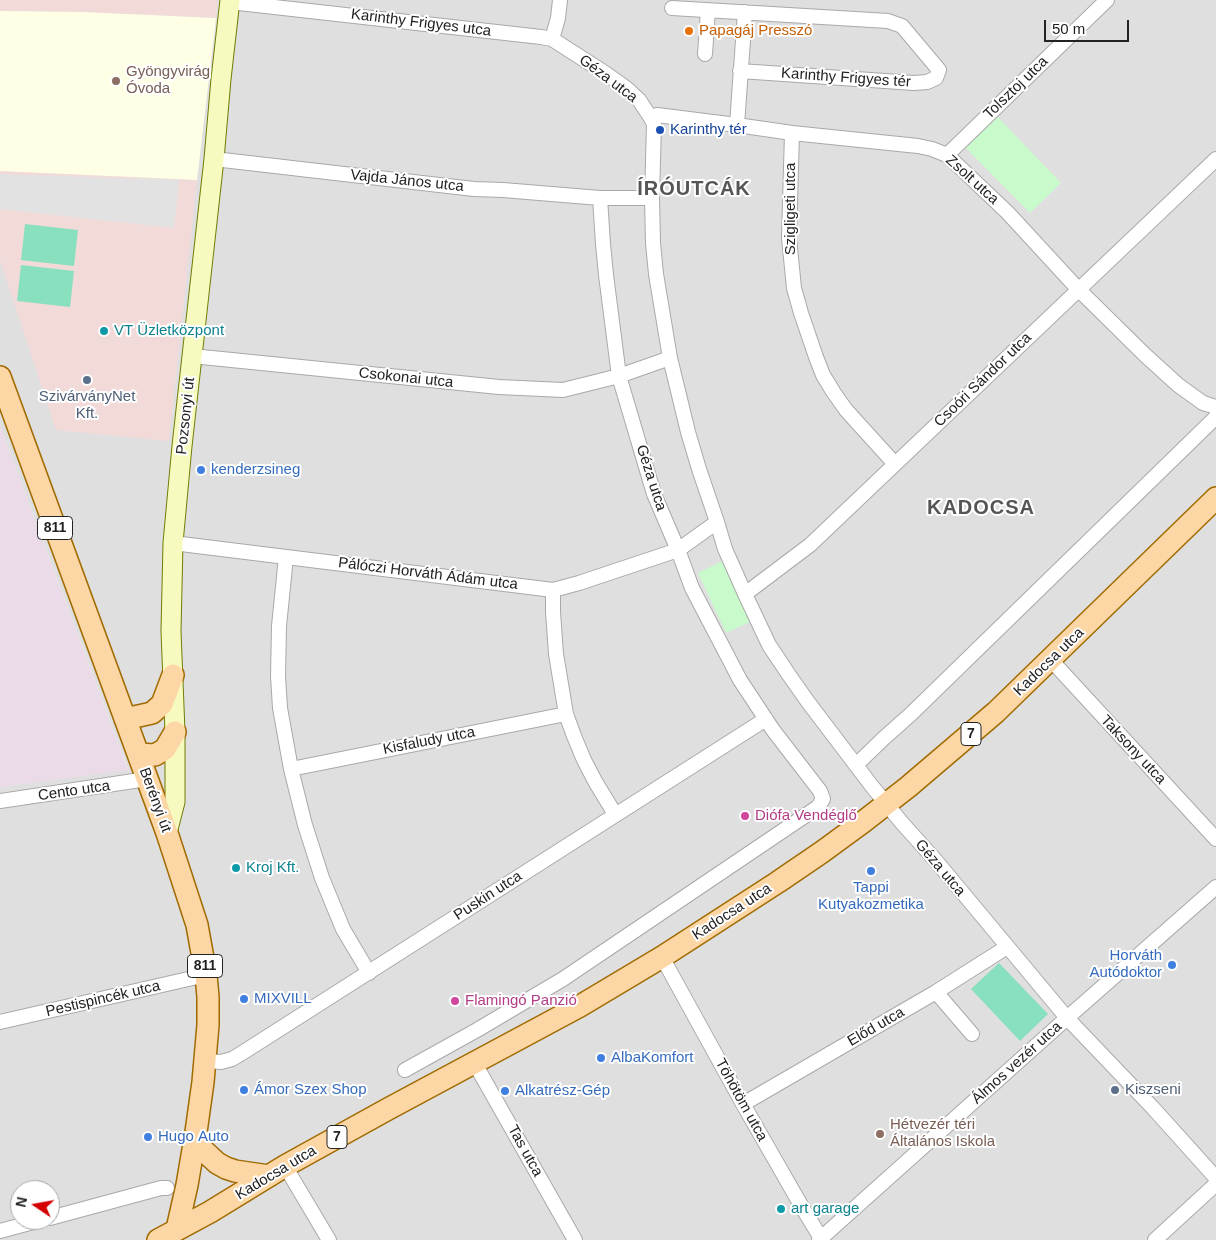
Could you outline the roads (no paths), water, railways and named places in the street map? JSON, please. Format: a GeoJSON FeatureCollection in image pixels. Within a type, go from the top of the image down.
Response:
{"type":"FeatureCollection","features":[{"type":"Feature","properties":{"kind":"main road","name":"Berényi út"},"geometry":{"type":"LineString","coordinates":[[0,377],[168,833],[197,925],[208,997],[206,1061],[196,1132],[176,1234]]}},
{"type":"Feature","properties":{"kind":"main road","name":"Kadocsa utca"},"geometry":{"type":"LineString","coordinates":[[176,1234],[277,1171],[474,1062],[493,1054],[580,1006],[662,957],[778,882],[864,822],[996,712],[1216,498]]}},
{"type":"Feature","properties":{"kind":"main road"},"geometry":{"type":"LineString","coordinates":[[125,719],[152,713],[162,704],[173,675]]}},
{"type":"Feature","properties":{"kind":"main road"},"geometry":{"type":"LineString","coordinates":[[138,754],[155,755],[166,749],[175,732]]}},
{"type":"Feature","properties":{"kind":"main road"},"geometry":{"type":"LineString","coordinates":[[196,1132],[203,1150],[217,1163],[226,1168],[235,1171],[277,1171]]}},
{"type":"Feature","properties":{"kind":"main road","name":"7"},"geometry":{"type":"LineString","coordinates":[[158,1240],[176,1234]]}},
{"type":"Feature","properties":{"kind":"street"},"geometry":{"type":"LineString","coordinates":[[552,39],[558,18],[560,0]]}},
{"type":"Feature","properties":{"kind":"street","name":"Tolsztoj utca"},"geometry":{"type":"LineString","coordinates":[[947,155],[1107,0]]}},
{"type":"Feature","properties":{"kind":"street","name":"Karinthy Frigyes utca"},"geometry":{"type":"LineString","coordinates":[[230,1],[552,39]]}},
{"type":"Feature","properties":{"kind":"street","name":"Pozsonyi út"},"geometry":{"type":"LineString","coordinates":[[168,833],[175,802],[175,732],[171,631],[173,543],[230,1]]}},
{"type":"Feature","properties":{"kind":"street","name":"Karinthy Frigyes tér"},"geometry":{"type":"LineString","coordinates":[[672,8],[888,21],[902,26],[939,70],[936,78],[927,82],[914,83],[740,71]]}},
{"type":"Feature","properties":{"kind":"street"},"geometry":{"type":"LineString","coordinates":[[705,54],[708,10]]}},
{"type":"Feature","properties":{"kind":"street"},"geometry":{"type":"LineString","coordinates":[[737,125],[744,12]]}},
{"type":"Feature","properties":{"kind":"street","name":"Géza utca"},"geometry":{"type":"LineString","coordinates":[[552,39],[626,88],[639,100],[654,124],[653,243],[656,274],[670,358],[688,432],[725,549],[770,645],[788,675],[887,804],[1067,1018],[1153,1108],[1216,1178]]}},
{"type":"Feature","properties":{"kind":"street","name":"Zsolt utca"},"geometry":{"type":"LineString","coordinates":[[651,118],[658,115],[792,133],[918,146],[947,155],[1008,213],[1078,289],[1178,386],[1203,403],[1216,406]]}},
{"type":"Feature","properties":{"kind":"street","name":"Szigligeti utca"},"geometry":{"type":"LineString","coordinates":[[792,133],[789,238],[794,288],[801,313],[823,375],[834,393],[846,410],[895,464]]}},
{"type":"Feature","properties":{"kind":"street","name":"Vajda János utca"},"geometry":{"type":"LineString","coordinates":[[214,159],[438,186],[600,198]]}},
{"type":"Feature","properties":{"kind":"street","name":"Csoóri Sándor utca"},"geometry":{"type":"LineString","coordinates":[[745,594],[810,545],[1216,159]]}},
{"type":"Feature","properties":{"kind":"street"},"geometry":{"type":"LineString","coordinates":[[600,198],[652,198]]}},
{"type":"Feature","properties":{"kind":"street","name":"Géza utca"},"geometry":{"type":"LineString","coordinates":[[405,1070],[477,1030],[563,978],[818,807],[823,799],[820,791],[773,730],[740,680],[692,588],[654,494],[619,376],[602,244],[600,198]]}},
{"type":"Feature","properties":{"kind":"street","name":"Csokonai utca"},"geometry":{"type":"LineString","coordinates":[[192,356],[527,389],[563,390],[619,376]]}},
{"type":"Feature","properties":{"kind":"street"},"geometry":{"type":"LineString","coordinates":[[619,376],[670,358]]}},
{"type":"Feature","properties":{"kind":"street"},"geometry":{"type":"LineString","coordinates":[[856,765],[911,714],[1216,417]]}},
{"type":"Feature","properties":{"kind":"street"},"geometry":{"type":"LineString","coordinates":[[678,550],[717,522]]}},
{"type":"Feature","properties":{"kind":"street","name":"Pálóczi Horváth Ádám utca"},"geometry":{"type":"LineString","coordinates":[[173,543],[553,590],[678,550]]}},
{"type":"Feature","properties":{"kind":"street"},"geometry":{"type":"LineString","coordinates":[[286,557],[279,626],[278,676],[280,708],[291,768],[304,825],[322,878],[343,929],[369,973]]}},
{"type":"Feature","properties":{"kind":"street"},"geometry":{"type":"LineString","coordinates":[[553,590],[556,654],[566,714],[584,760],[616,814]]}},
{"type":"Feature","properties":{"kind":"street","name":"Taksony utca"},"geometry":{"type":"LineString","coordinates":[[1051,660],[1216,839]]}},
{"type":"Feature","properties":{"kind":"street","name":"Kisfaludy utca"},"geometry":{"type":"LineString","coordinates":[[291,768],[566,714]]}},
{"type":"Feature","properties":{"kind":"street","name":"Puskin utca"},"geometry":{"type":"LineString","coordinates":[[206,1061],[221,1062],[232,1059],[242,1053],[766,718]]}},
{"type":"Feature","properties":{"kind":"street","name":"Cento utca"},"geometry":{"type":"LineString","coordinates":[[0,802],[147,779]]}},
{"type":"Feature","properties":{"kind":"street","name":"Álmos vezér utca"},"geometry":{"type":"LineString","coordinates":[[821,1239],[1216,887]]}},
{"type":"Feature","properties":{"kind":"street","name":"Előd utca"},"geometry":{"type":"LineString","coordinates":[[743,1104],[936,992],[1007,947]]}},
{"type":"Feature","properties":{"kind":"street","name":"Töhötöm utca"},"geometry":{"type":"LineString","coordinates":[[662,957],[743,1104],[821,1239]]}},
{"type":"Feature","properties":{"kind":"street","name":"Pestispincék utca"},"geometry":{"type":"LineString","coordinates":[[0,1022],[206,976]]}},
{"type":"Feature","properties":{"kind":"street"},"geometry":{"type":"LineString","coordinates":[[936,992],[972,1034]]}},
{"type":"Feature","properties":{"kind":"street","name":"Tas utca"},"geometry":{"type":"LineString","coordinates":[[474,1062],[575,1240]]}},
{"type":"Feature","properties":{"kind":"street"},"geometry":{"type":"LineString","coordinates":[[277,1171],[329,1240]]}},
{"type":"Feature","properties":{"kind":"street"},"geometry":{"type":"LineString","coordinates":[[1155,1240],[1216,1184]]}},
{"type":"Feature","properties":{"kind":"street"},"geometry":{"type":"LineString","coordinates":[[60,1215],[167,1188]]}},
{"type":"Feature","properties":{"kind":"place","name":"Papagáj Presszó"},"geometry":{"type":"Point","coordinates":[689,31]}},
{"type":"Feature","properties":{"kind":"place","name":"Gyöngyvirág Óvoda"},"geometry":{"type":"Point","coordinates":[116,81]}},
{"type":"Feature","properties":{"kind":"place","name":"Karinthy tér"},"geometry":{"type":"Point","coordinates":[660,130]}},
{"type":"Feature","properties":{"kind":"place","name":"VT Üzletközpont"},"geometry":{"type":"Point","coordinates":[104,331]}},
{"type":"Feature","properties":{"kind":"place","name":"SzivárványNet Kft."},"geometry":{"type":"Point","coordinates":[87,380]}},
{"type":"Feature","properties":{"kind":"place","name":"kenderzsineg"},"geometry":{"type":"Point","coordinates":[201,470]}},
{"type":"Feature","properties":{"kind":"place","name":"Diófa Vendéglő"},"geometry":{"type":"Point","coordinates":[745,816]}},
{"type":"Feature","properties":{"kind":"place","name":"Kroj Kft."},"geometry":{"type":"Point","coordinates":[236,868]}},
{"type":"Feature","properties":{"kind":"place","name":"Tappi Kutyakozmetika"},"geometry":{"type":"Point","coordinates":[871,871]}},
{"type":"Feature","properties":{"kind":"place","name":"Horváth Autódoktor"},"geometry":{"type":"Point","coordinates":[1172,965]}},
{"type":"Feature","properties":{"kind":"place","name":"MIXVILL"},"geometry":{"type":"Point","coordinates":[244,999]}},
{"type":"Feature","properties":{"kind":"place","name":"Flamingó Panzió"},"geometry":{"type":"Point","coordinates":[455,1001]}},
{"type":"Feature","properties":{"kind":"place","name":"AlbaKomfort"},"geometry":{"type":"Point","coordinates":[601,1058]}},
{"type":"Feature","properties":{"kind":"place","name":"Ámor Szex Shop"},"geometry":{"type":"Point","coordinates":[244,1090]}},
{"type":"Feature","properties":{"kind":"place","name":"Kiszseni"},"geometry":{"type":"Point","coordinates":[1115,1090]}},
{"type":"Feature","properties":{"kind":"place","name":"Alkatrész-Gép"},"geometry":{"type":"Point","coordinates":[505,1091]}},
{"type":"Feature","properties":{"kind":"place","name":"Hétvezér téri Általános Iskola"},"geometry":{"type":"Point","coordinates":[880,1134]}},
{"type":"Feature","properties":{"kind":"place","name":"Hugo Auto"},"geometry":{"type":"Point","coordinates":[148,1137]}},
{"type":"Feature","properties":{"kind":"place","name":"art garage"},"geometry":{"type":"Point","coordinates":[781,1209]}},
{"type":"Feature","properties":{"kind":"district","name":"ÍRÓUTCÁK"},"geometry":{"type":"Point","coordinates":[694,189]}},
{"type":"Feature","properties":{"kind":"district","name":"KADOCSA"},"geometry":{"type":"Point","coordinates":[981,508]}}]}
